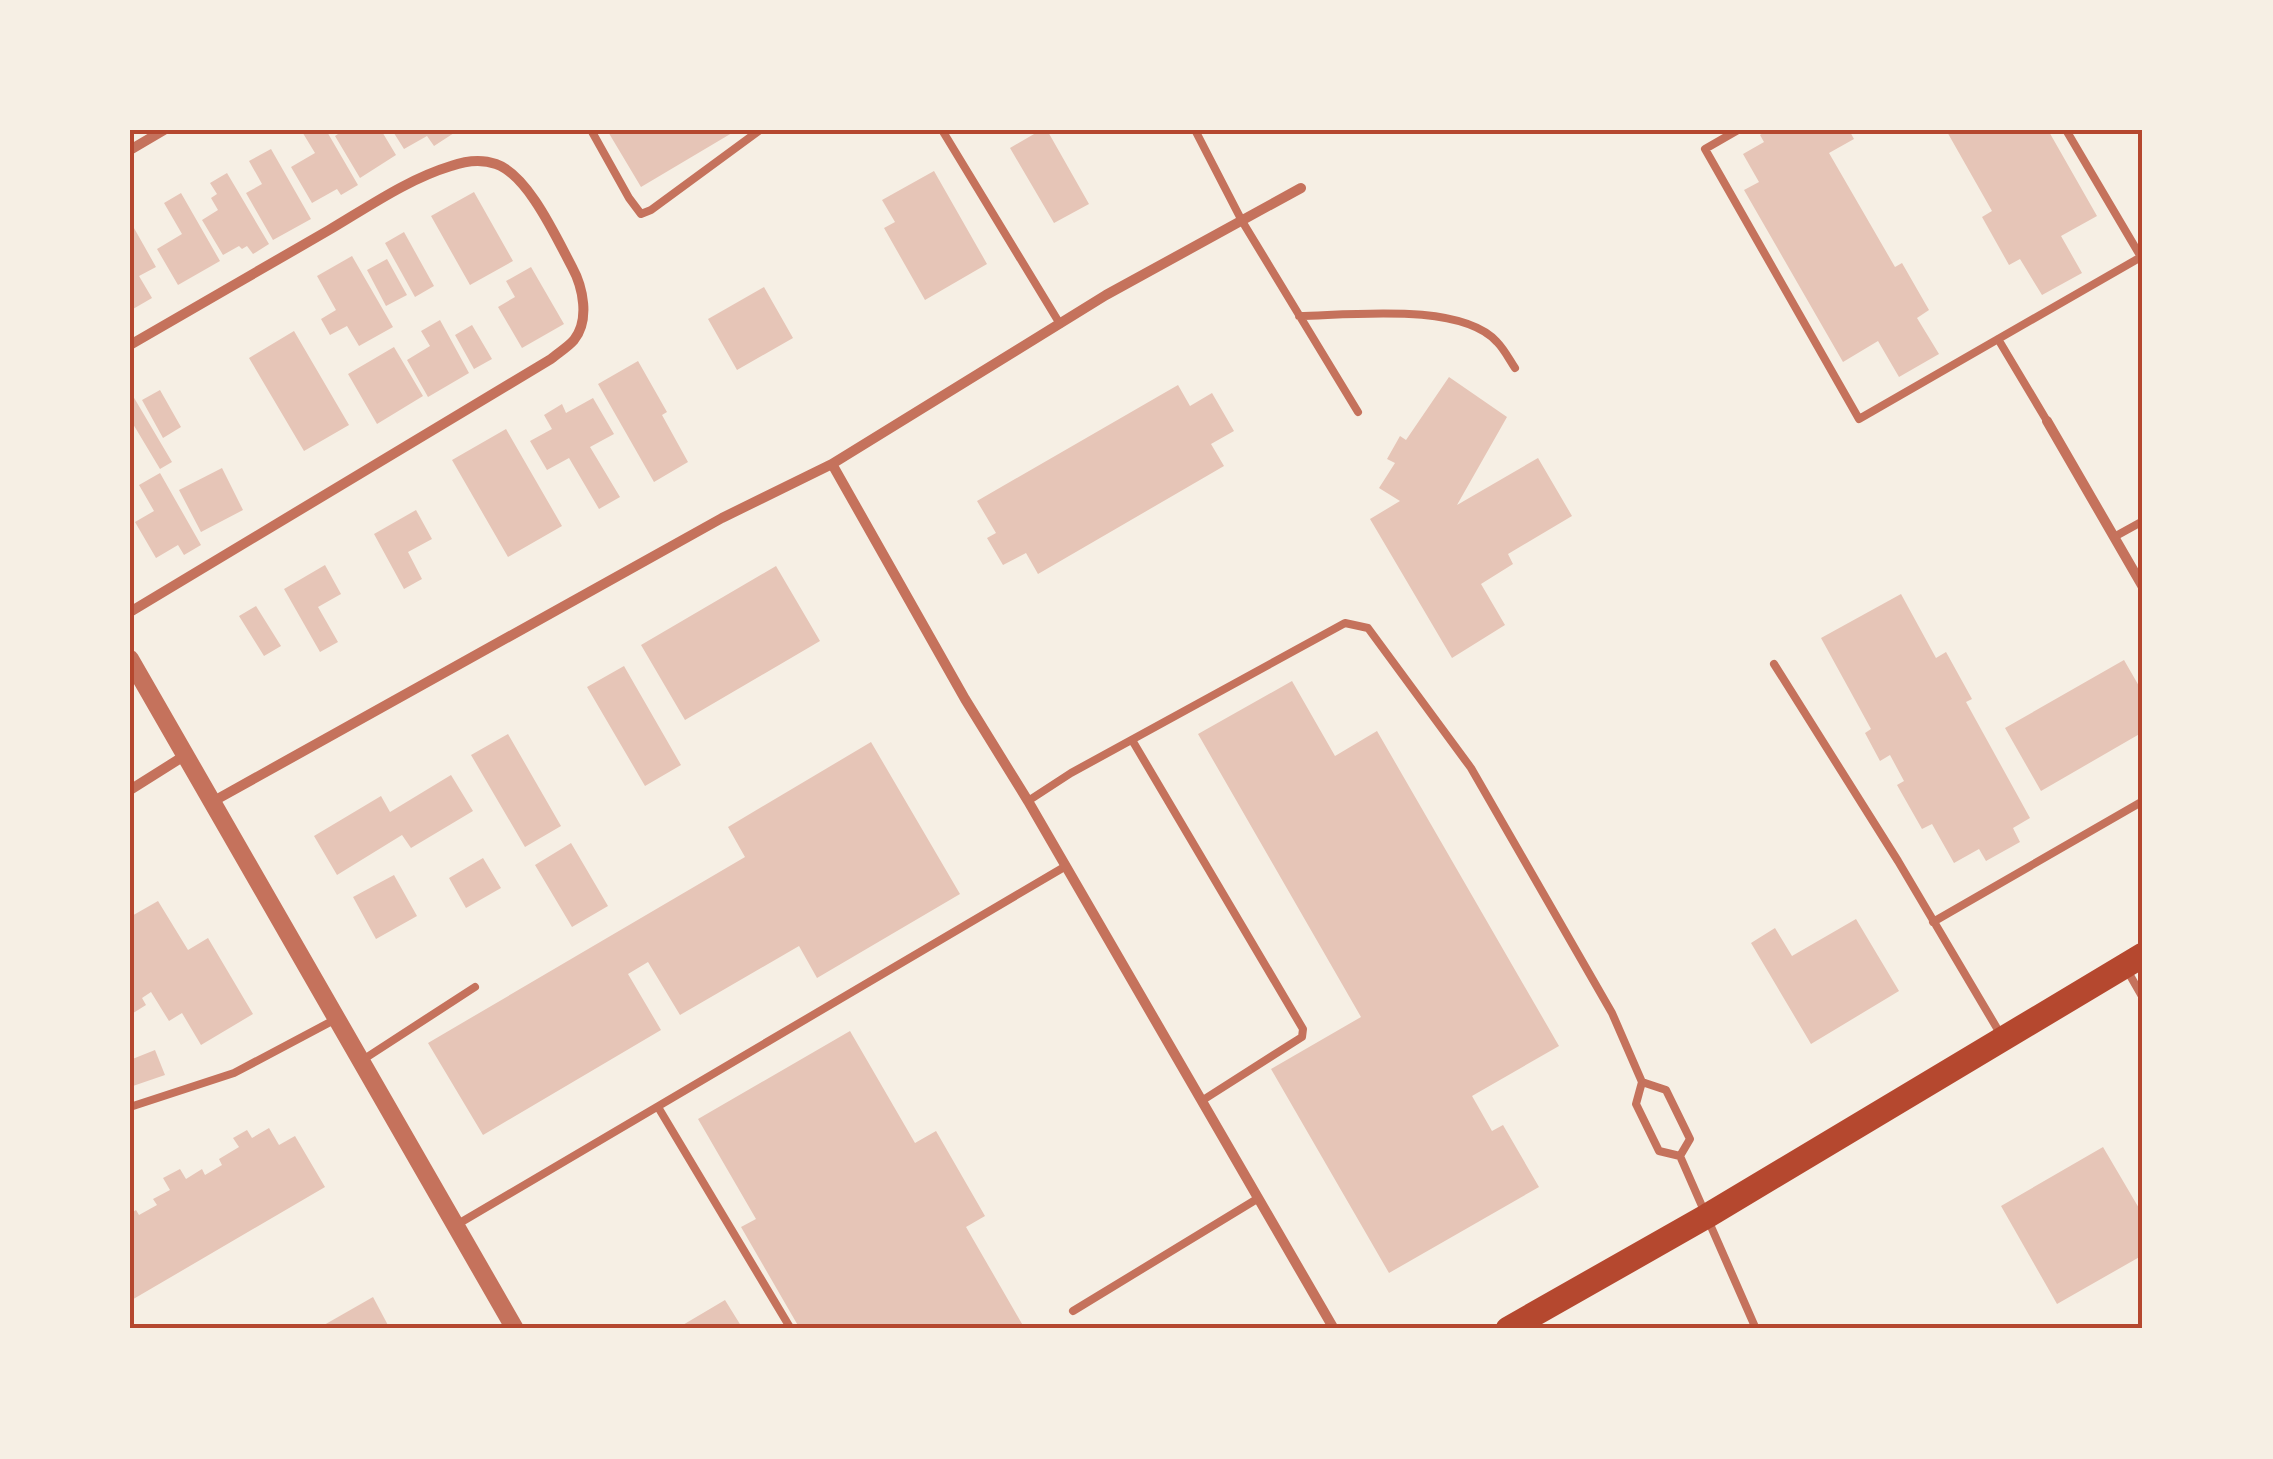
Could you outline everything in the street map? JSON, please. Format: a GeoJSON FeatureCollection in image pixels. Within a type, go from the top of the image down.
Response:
{"type":"FeatureCollection","features":[{"type":"Feature","properties":{"kind":"main road"},"geometry":{"type":"LineString","coordinates":[[1508,1329],[1708,1216],[2134,960]]}},
{"type":"Feature","properties":{"kind":"street"},"geometry":{"type":"LineString","coordinates":[[130,150],[164,130]]}},
{"type":"Feature","properties":{"kind":"street"},"geometry":{"type":"LineString","coordinates":[[130,345],[399,189],[468,162],[490,162],[520,179],[574,271],[583,308],[575,338],[551,360],[130,612]]}},
{"type":"Feature","properties":{"kind":"street"},"geometry":{"type":"LineString","coordinates":[[211,803],[722,518],[832,464],[1060,324],[1301,188]]}},
{"type":"Feature","properties":{"kind":"street"},"geometry":{"type":"LineString","coordinates":[[2046,421],[2143,586]]}},
{"type":"Feature","properties":{"kind":"street"},"geometry":{"type":"LineString","coordinates":[[832,464],[1334,1329]]}},
{"type":"Feature","properties":{"kind":"street"},"geometry":{"type":"LineString","coordinates":[[130,660],[515,1329]]}},
{"type":"Feature","properties":{"kind":"street"},"geometry":{"type":"LineString","coordinates":[[130,790],[184,756]]}},
{"type":"Feature","properties":{"kind":"lane"},"geometry":{"type":"LineString","coordinates":[[591,130],[641,214],[678,192],[760,130]]}},
{"type":"Feature","properties":{"kind":"lane"},"geometry":{"type":"LineString","coordinates":[[942,130],[1060,324]]}},
{"type":"Feature","properties":{"kind":"lane"},"geometry":{"type":"LineString","coordinates":[[1195,130],[1242,221],[1358,412]]}},
{"type":"Feature","properties":{"kind":"lane"},"geometry":{"type":"LineString","coordinates":[[1738,130],[1706,149],[1859,419],[2141,258],[2066,130]]}},
{"type":"Feature","properties":{"kind":"lane"},"geometry":{"type":"LineString","coordinates":[[1299,316],[1429,314],[1458,319],[1496,339],[1515,368]]}},
{"type":"Feature","properties":{"kind":"lane"},"geometry":{"type":"LineString","coordinates":[[1998,339],[2046,421]]}},
{"type":"Feature","properties":{"kind":"lane"},"geometry":{"type":"LineString","coordinates":[[2114,537],[2143,521]]}},
{"type":"Feature","properties":{"kind":"lane"},"geometry":{"type":"LineString","coordinates":[[1028,800],[1344,624],[1368,628],[1471,768],[1612,1013],[1642,1082],[1636,1104],[1659,1151],[1680,1156]]}},
{"type":"Feature","properties":{"kind":"lane"},"geometry":{"type":"LineString","coordinates":[[1774,664],[2003,1038]]}},
{"type":"Feature","properties":{"kind":"lane"},"geometry":{"type":"LineString","coordinates":[[1132,740],[1303,1029],[1302,1038],[1203,1100]]}},
{"type":"Feature","properties":{"kind":"lane"},"geometry":{"type":"LineString","coordinates":[[1933,922],[2143,801]]}},
{"type":"Feature","properties":{"kind":"lane"},"geometry":{"type":"LineString","coordinates":[[456,1226],[1066,866]]}},
{"type":"Feature","properties":{"kind":"lane"},"geometry":{"type":"LineString","coordinates":[[2134,960],[2143,998]]}},
{"type":"Feature","properties":{"kind":"lane"},"geometry":{"type":"LineString","coordinates":[[361,1061],[474,987]]}},
{"type":"Feature","properties":{"kind":"lane"},"geometry":{"type":"LineString","coordinates":[[130,1108],[234,1073],[336,1019]]}},
{"type":"Feature","properties":{"kind":"lane"},"geometry":{"type":"LineString","coordinates":[[1642,1082],[1666,1090],[1690,1139],[1680,1156]]}},
{"type":"Feature","properties":{"kind":"lane"},"geometry":{"type":"LineString","coordinates":[[658,1106],[791,1329]]}},
{"type":"Feature","properties":{"kind":"lane"},"geometry":{"type":"LineString","coordinates":[[1680,1156],[1756,1329]]}},
{"type":"Feature","properties":{"kind":"lane"},"geometry":{"type":"LineString","coordinates":[[1072,1311],[1258,1199]]}},
{"type":"Feature","properties":{"kind":"building"},"geometry":{"type":"Polygon","coordinates":[[[301,130],[326,130],[358,185],[341,195],[337,189],[312,203],[291,167],[315,153],[301,130]]]}},
{"type":"Feature","properties":{"kind":"building"},"geometry":{"type":"Polygon","coordinates":[[[344,130],[381,130],[396,155],[360,178],[335,136],[344,130]]]}},
{"type":"Feature","properties":{"kind":"building"},"geometry":{"type":"Polygon","coordinates":[[[392,130],[454,133],[434,146],[427,136],[404,149],[392,130]]]}},
{"type":"Feature","properties":{"kind":"building"},"geometry":{"type":"Polygon","coordinates":[[[607,130],[737,130],[641,187],[607,130]]]}},
{"type":"Feature","properties":{"kind":"building"},"geometry":{"type":"Polygon","coordinates":[[[1047,130],[1089,204],[1054,223],[1010,148],[1047,130]]]}},
{"type":"Feature","properties":{"kind":"building"},"geometry":{"type":"Polygon","coordinates":[[[1768,130],[1849,130],[1854,139],[1829,153],[1895,267],[1902,263],[1929,310],[1917,318],[1939,354],[1899,377],[1878,341],[1843,362],[1744,190],[1759,182],[1743,154],[1764,142],[1760,135],[1768,130]]]}},
{"type":"Feature","properties":{"kind":"building"},"geometry":{"type":"Polygon","coordinates":[[[1946,130],[2048,130],[2097,216],[2061,236],[2082,273],[2042,295],[2020,259],[2009,265],[1982,217],[1992,211],[1946,130]]]}},
{"type":"Feature","properties":{"kind":"building"},"geometry":{"type":"Polygon","coordinates":[[[271,149],[311,219],[273,240],[246,193],[262,184],[249,161],[271,149]]]}},
{"type":"Feature","properties":{"kind":"building"},"geometry":{"type":"Polygon","coordinates":[[[934,171],[987,264],[925,300],[884,228],[895,222],[882,200],[934,171]]]}},
{"type":"Feature","properties":{"kind":"building"},"geometry":{"type":"Polygon","coordinates":[[[227,173],[269,244],[253,254],[247,246],[239,246],[223,255],[202,220],[218,210],[211,198],[217,194],[210,183],[227,173]]]}},
{"type":"Feature","properties":{"kind":"building"},"geometry":{"type":"Polygon","coordinates":[[[474,192],[513,261],[470,285],[431,216],[474,192]]]}},
{"type":"Feature","properties":{"kind":"building"},"geometry":{"type":"Polygon","coordinates":[[[181,193],[220,261],[178,285],[157,249],[182,234],[164,203],[181,193]]]}},
{"type":"Feature","properties":{"kind":"building"},"geometry":{"type":"Polygon","coordinates":[[[130,221],[156,267],[139,276],[152,298],[133,309],[130,304],[130,221]]]}},
{"type":"Feature","properties":{"kind":"building"},"geometry":{"type":"Polygon","coordinates":[[[404,232],[434,286],[415,297],[385,243],[404,232]]]}},
{"type":"Feature","properties":{"kind":"building"},"geometry":{"type":"Polygon","coordinates":[[[352,256],[393,327],[359,346],[347,326],[330,335],[321,319],[336,310],[317,276],[352,256]]]}},
{"type":"Feature","properties":{"kind":"building"},"geometry":{"type":"Polygon","coordinates":[[[387,259],[407,295],[386,306],[367,270],[387,259]]]}},
{"type":"Feature","properties":{"kind":"building"},"geometry":{"type":"Polygon","coordinates":[[[531,267],[564,324],[522,348],[498,307],[515,297],[506,281],[531,267]]]}},
{"type":"Feature","properties":{"kind":"building"},"geometry":{"type":"Polygon","coordinates":[[[764,287],[793,338],[737,370],[708,319],[764,287]]]}},
{"type":"Feature","properties":{"kind":"building"},"geometry":{"type":"Polygon","coordinates":[[[440,320],[469,373],[428,397],[407,360],[430,346],[421,331],[440,320]]]}},
{"type":"Feature","properties":{"kind":"building"},"geometry":{"type":"Polygon","coordinates":[[[472,325],[492,359],[474,369],[455,335],[472,325]]]}},
{"type":"Feature","properties":{"kind":"building"},"geometry":{"type":"Polygon","coordinates":[[[294,331],[349,425],[304,451],[249,358],[294,331]]]}},
{"type":"Feature","properties":{"kind":"building"},"geometry":{"type":"Polygon","coordinates":[[[394,347],[423,396],[377,424],[348,374],[394,347]]]}},
{"type":"Feature","properties":{"kind":"building"},"geometry":{"type":"Polygon","coordinates":[[[638,361],[667,412],[662,415],[688,462],[654,482],[598,384],[638,361]]]}},
{"type":"Feature","properties":{"kind":"building"},"geometry":{"type":"Polygon","coordinates":[[[1449,377],[1507,417],[1457,505],[1538,458],[1572,516],[1508,554],[1513,564],[1481,584],[1505,625],[1452,658],[1370,519],[1400,501],[1379,488],[1395,463],[1387,459],[1400,436],[1406,440],[1449,377]]]}},
{"type":"Feature","properties":{"kind":"building"},"geometry":{"type":"Polygon","coordinates":[[[1178,385],[1190,406],[1212,393],[1234,431],[1211,444],[1224,466],[1038,574],[1026,553],[1003,565],[987,538],[996,533],[977,501],[1178,385]]]}},
{"type":"Feature","properties":{"kind":"building"},"geometry":{"type":"Polygon","coordinates":[[[160,390],[181,427],[163,438],[142,400],[160,390]]]}},
{"type":"Feature","properties":{"kind":"building"},"geometry":{"type":"Polygon","coordinates":[[[130,391],[172,462],[160,469],[130,419],[130,391]]]}},
{"type":"Feature","properties":{"kind":"building"},"geometry":{"type":"Polygon","coordinates":[[[593,398],[614,434],[590,447],[620,497],[599,509],[569,458],[547,470],[530,441],[552,429],[544,415],[562,404],[566,413],[593,398]]]}},
{"type":"Feature","properties":{"kind":"building"},"geometry":{"type":"Polygon","coordinates":[[[506,429],[562,526],[508,557],[452,460],[506,429]]]}},
{"type":"Feature","properties":{"kind":"building"},"geometry":{"type":"Polygon","coordinates":[[[222,468],[243,510],[201,532],[179,490],[222,468]]]}},
{"type":"Feature","properties":{"kind":"building"},"geometry":{"type":"Polygon","coordinates":[[[160,473],[201,545],[184,555],[178,545],[156,558],[135,522],[154,511],[139,485],[160,473]]]}},
{"type":"Feature","properties":{"kind":"building"},"geometry":{"type":"Polygon","coordinates":[[[416,510],[432,539],[408,552],[422,579],[404,589],[374,534],[416,510]]]}},
{"type":"Feature","properties":{"kind":"building"},"geometry":{"type":"Polygon","coordinates":[[[325,565],[341,594],[318,607],[338,642],[320,652],[284,589],[325,565]]]}},
{"type":"Feature","properties":{"kind":"building"},"geometry":{"type":"Polygon","coordinates":[[[776,566],[820,641],[685,720],[641,645],[776,566]]]}},
{"type":"Feature","properties":{"kind":"building"},"geometry":{"type":"Polygon","coordinates":[[[1901,594],[1936,658],[1946,652],[1972,699],[1966,702],[2030,818],[2013,828],[2020,842],[1986,861],[1979,849],[1954,863],[1932,824],[1922,829],[1897,785],[1904,781],[1890,755],[1880,761],[1865,733],[1871,729],[1821,638],[1901,594]]]}},
{"type":"Feature","properties":{"kind":"building"},"geometry":{"type":"Polygon","coordinates":[[[256,606],[281,646],[264,656],[239,616],[256,606]]]}},
{"type":"Feature","properties":{"kind":"building"},"geometry":{"type":"Polygon","coordinates":[[[2124,660],[2143,693],[2143,732],[2041,791],[2005,728],[2124,660]]]}},
{"type":"Feature","properties":{"kind":"building"},"geometry":{"type":"Polygon","coordinates":[[[624,666],[681,765],[645,786],[587,687],[624,666]]]}},
{"type":"Feature","properties":{"kind":"building"},"geometry":{"type":"Polygon","coordinates":[[[1292,681],[1335,756],[1377,731],[1559,1046],[1472,1096],[1492,1131],[1503,1125],[1539,1187],[1389,1273],[1271,1069],[1361,1017],[1198,734],[1292,681]]]}},
{"type":"Feature","properties":{"kind":"building"},"geometry":{"type":"Polygon","coordinates":[[[508,734],[561,826],[525,847],[471,755],[508,734]]]}},
{"type":"Feature","properties":{"kind":"building"},"geometry":{"type":"Polygon","coordinates":[[[871,742],[960,894],[817,978],[799,946],[680,1015],[648,962],[628,974],[661,1030],[483,1135],[428,1043],[745,857],[728,827],[871,742]]]}},
{"type":"Feature","properties":{"kind":"building"},"geometry":{"type":"Polygon","coordinates":[[[451,775],[473,811],[411,848],[402,835],[337,875],[314,836],[381,796],[390,812],[451,775]]]}},
{"type":"Feature","properties":{"kind":"building"},"geometry":{"type":"Polygon","coordinates":[[[571,843],[608,906],[572,927],[535,865],[571,843]]]}},
{"type":"Feature","properties":{"kind":"building"},"geometry":{"type":"Polygon","coordinates":[[[483,858],[501,888],[466,908],[449,878],[483,858]]]}},
{"type":"Feature","properties":{"kind":"building"},"geometry":{"type":"Polygon","coordinates":[[[394,875],[417,916],[376,939],[353,897],[394,875]]]}},
{"type":"Feature","properties":{"kind":"building"},"geometry":{"type":"Polygon","coordinates":[[[158,901],[188,950],[208,938],[253,1014],[201,1045],[182,1013],[169,1021],[151,992],[142,998],[146,1005],[130,1015],[130,917],[158,901]]]}},
{"type":"Feature","properties":{"kind":"building"},"geometry":{"type":"Polygon","coordinates":[[[1856,919],[1899,991],[1811,1044],[1751,943],[1775,928],[1792,956],[1856,919]]]}},
{"type":"Feature","properties":{"kind":"building"},"geometry":{"type":"Polygon","coordinates":[[[850,1031],[915,1143],[936,1131],[985,1216],[966,1227],[1025,1329],[800,1329],[741,1227],[756,1219],[698,1119],[850,1031]]]}},
{"type":"Feature","properties":{"kind":"building"},"geometry":{"type":"Polygon","coordinates":[[[155,1050],[165,1075],[130,1087],[130,1060],[155,1050]]]}},
{"type":"Feature","properties":{"kind":"building"},"geometry":{"type":"Polygon","coordinates":[[[269,1128],[279,1145],[295,1136],[325,1187],[130,1301],[130,1214],[136,1210],[139,1215],[157,1205],[153,1199],[170,1190],[163,1178],[180,1169],[186,1179],[202,1169],[205,1175],[222,1165],[219,1159],[239,1147],[233,1138],[247,1130],[252,1138],[269,1128]]]}},
{"type":"Feature","properties":{"kind":"building"},"geometry":{"type":"Polygon","coordinates":[[[2103,1147],[2143,1215],[2143,1255],[2057,1304],[2001,1206],[2103,1147]]]}},
{"type":"Feature","properties":{"kind":"building"},"geometry":{"type":"Polygon","coordinates":[[[373,1297],[390,1329],[317,1329],[373,1297]]]}},
{"type":"Feature","properties":{"kind":"building"},"geometry":{"type":"Polygon","coordinates":[[[725,1300],[743,1329],[676,1329],[725,1300]]]}}]}
